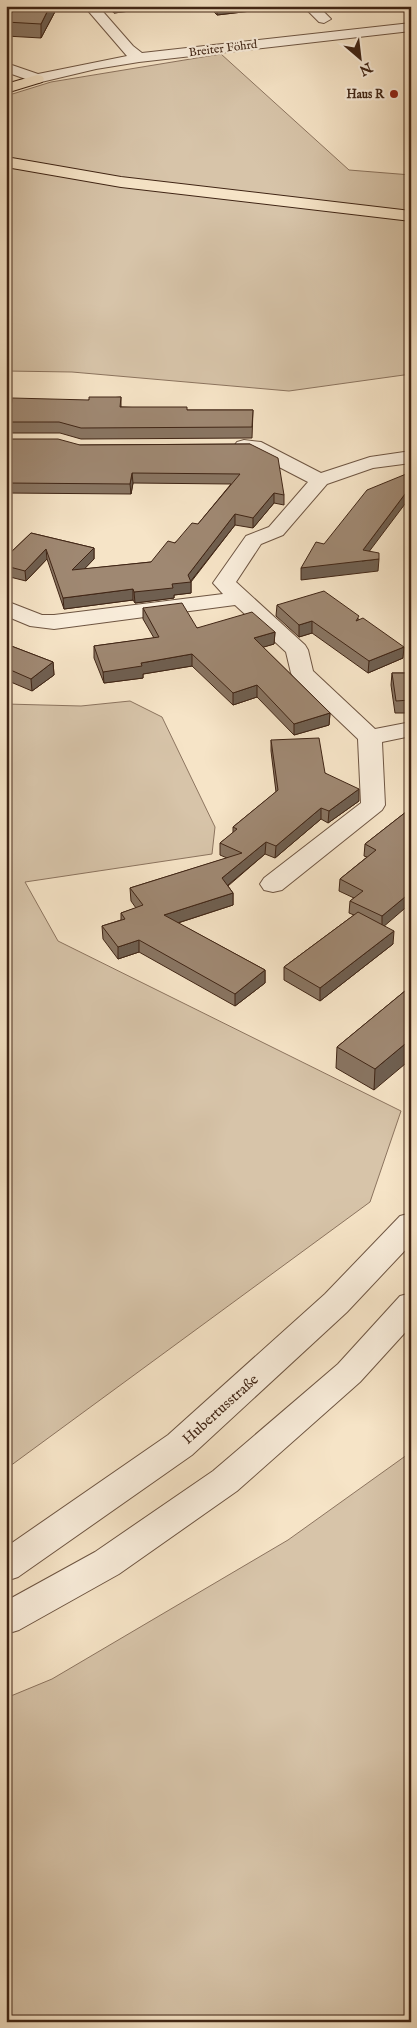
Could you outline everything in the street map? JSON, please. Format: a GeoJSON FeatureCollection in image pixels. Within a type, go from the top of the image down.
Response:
{"type":"FeatureCollection","features":[{"type":"Feature","properties":{"kind":"main road"},"geometry":{"type":"LineString","coordinates":[[6,89],[37,79]]}},
{"type":"Feature","properties":{"kind":"main road"},"geometry":{"type":"LineString","coordinates":[[6,162],[121,182],[411,216]]}},
{"type":"Feature","properties":{"kind":"street"},"geometry":{"type":"LineString","coordinates":[[92,6],[90,7],[128,49],[139,58]]}},
{"type":"Feature","properties":{"kind":"street"},"geometry":{"type":"LineString","coordinates":[[310,6],[324,19]]}},
{"type":"Feature","properties":{"kind":"street","name":"Breiter Föhrd"},"geometry":{"type":"LineString","coordinates":[[37,79],[139,58],[411,26]]}},
{"type":"Feature","properties":{"kind":"street"},"geometry":{"type":"LineString","coordinates":[[6,62],[36,66],[55,74]]}},
{"type":"Feature","properties":{"kind":"street"},"geometry":{"type":"LineString","coordinates":[[6,67],[37,79]]}},
{"type":"Feature","properties":{"kind":"street"},"geometry":{"type":"LineString","coordinates":[[227,446],[254,446],[320,480]]}},
{"type":"Feature","properties":{"kind":"street"},"geometry":{"type":"LineString","coordinates":[[272,884],[373,805],[370,737],[302,673],[297,650],[224,583],[253,540],[276,531],[320,480],[370,463],[411,456]]}},
{"type":"Feature","properties":{"kind":"street"},"geometry":{"type":"LineString","coordinates":[[6,608],[38,621],[54,622],[240,598]]}},
{"type":"Feature","properties":{"kind":"street"},"geometry":{"type":"LineString","coordinates":[[370,737],[411,729]]}},
{"type":"Feature","properties":{"kind":"street","name":"Hubertusstraße"},"geometry":{"type":"LineString","coordinates":[[6,1566],[180,1445],[336,1303],[411,1224]]}},
{"type":"Feature","properties":{"kind":"street"},"geometry":{"type":"LineString","coordinates":[[6,1619],[107,1563],[225,1481],[349,1373],[411,1305]]}},
{"type":"Feature","properties":{"kind":"shaded area"},"geometry":{"type":"Polygon","coordinates":[[[221,54],[349,170],[411,175],[411,374],[289,391],[72,372],[6,371],[6,96],[51,82],[221,54]]]}},
{"type":"Feature","properties":{"kind":"shaded area"},"geometry":{"type":"Polygon","coordinates":[[[130,701],[162,717],[215,827],[212,854],[25,882],[58,941],[401,1111],[370,1202],[6,1469],[6,704],[81,706],[130,701]]]}},
{"type":"Feature","properties":{"kind":"shaded area"},"geometry":{"type":"Polygon","coordinates":[[[411,1452],[411,2022],[6,2022],[6,1698],[52,1679],[288,1540],[411,1452]]]}},
{"type":"Feature","properties":{"kind":"building"},"geometry":{"type":"Polygon","coordinates":[[[6,6],[50,6],[41,24],[6,22],[6,6]]]}},
{"type":"Feature","properties":{"kind":"building"},"geometry":{"type":"Polygon","coordinates":[[[89,397],[121,397],[120,407],[187,407],[187,410],[253,410],[252,427],[81,428],[59,422],[10,422],[12,398],[89,400],[89,397]]]}},
{"type":"Feature","properties":{"kind":"building"},"geometry":{"type":"Polygon","coordinates":[[[8,439],[58,439],[80,445],[250,444],[278,458],[284,495],[274,493],[253,518],[235,514],[188,575],[191,582],[172,584],[173,588],[134,592],[133,589],[63,598],[46,549],[25,571],[6,566],[6,557],[31,533],[94,548],[72,570],[151,562],[168,541],[175,543],[192,523],[198,524],[240,474],[132,473],[130,484],[6,483],[8,439]]]}},
{"type":"Feature","properties":{"kind":"building"},"geometry":{"type":"Polygon","coordinates":[[[411,472],[411,486],[363,550],[379,553],[379,559],[301,568],[316,542],[324,544],[367,490],[411,472]]]}},
{"type":"Feature","properties":{"kind":"building"},"geometry":{"type":"Polygon","coordinates":[[[324,591],[359,616],[356,621],[363,618],[404,647],[369,661],[312,621],[299,625],[277,605],[324,591]]]}},
{"type":"Feature","properties":{"kind":"building"},"geometry":{"type":"Polygon","coordinates":[[[182,603],[197,628],[252,612],[275,632],[254,638],[330,713],[294,724],[257,685],[233,693],[192,654],[141,663],[142,666],[103,672],[94,646],[159,637],[143,608],[182,603]]]}},
{"type":"Feature","properties":{"kind":"building"},"geometry":{"type":"Polygon","coordinates":[[[6,644],[53,662],[31,679],[6,668],[6,644]]]}},
{"type":"Feature","properties":{"kind":"building"},"geometry":{"type":"Polygon","coordinates":[[[392,673],[411,673],[411,700],[396,701],[392,673]]]}},
{"type":"Feature","properties":{"kind":"building"},"geometry":{"type":"Polygon","coordinates":[[[319,738],[325,773],[359,789],[329,811],[321,808],[276,846],[266,842],[222,878],[233,893],[164,915],[265,970],[235,994],[139,940],[118,947],[102,926],[125,919],[121,913],[143,905],[130,888],[242,853],[220,843],[237,829],[233,827],[278,790],[271,740],[319,738]]]}},
{"type":"Feature","properties":{"kind":"building"},"geometry":{"type":"Polygon","coordinates":[[[411,808],[411,892],[382,916],[350,901],[363,891],[340,879],[376,850],[365,844],[411,808]]]}},
{"type":"Feature","properties":{"kind":"building"},"geometry":{"type":"Polygon","coordinates":[[[358,912],[394,931],[320,988],[284,967],[358,912]]]}},
{"type":"Feature","properties":{"kind":"building"},"geometry":{"type":"Polygon","coordinates":[[[411,986],[411,1039],[375,1069],[337,1047],[411,986]]]}},
{"type":"Feature","properties":{"kind":"place","name":"Haus R"},"geometry":{"type":"Point","coordinates":[394,94]}}]}
